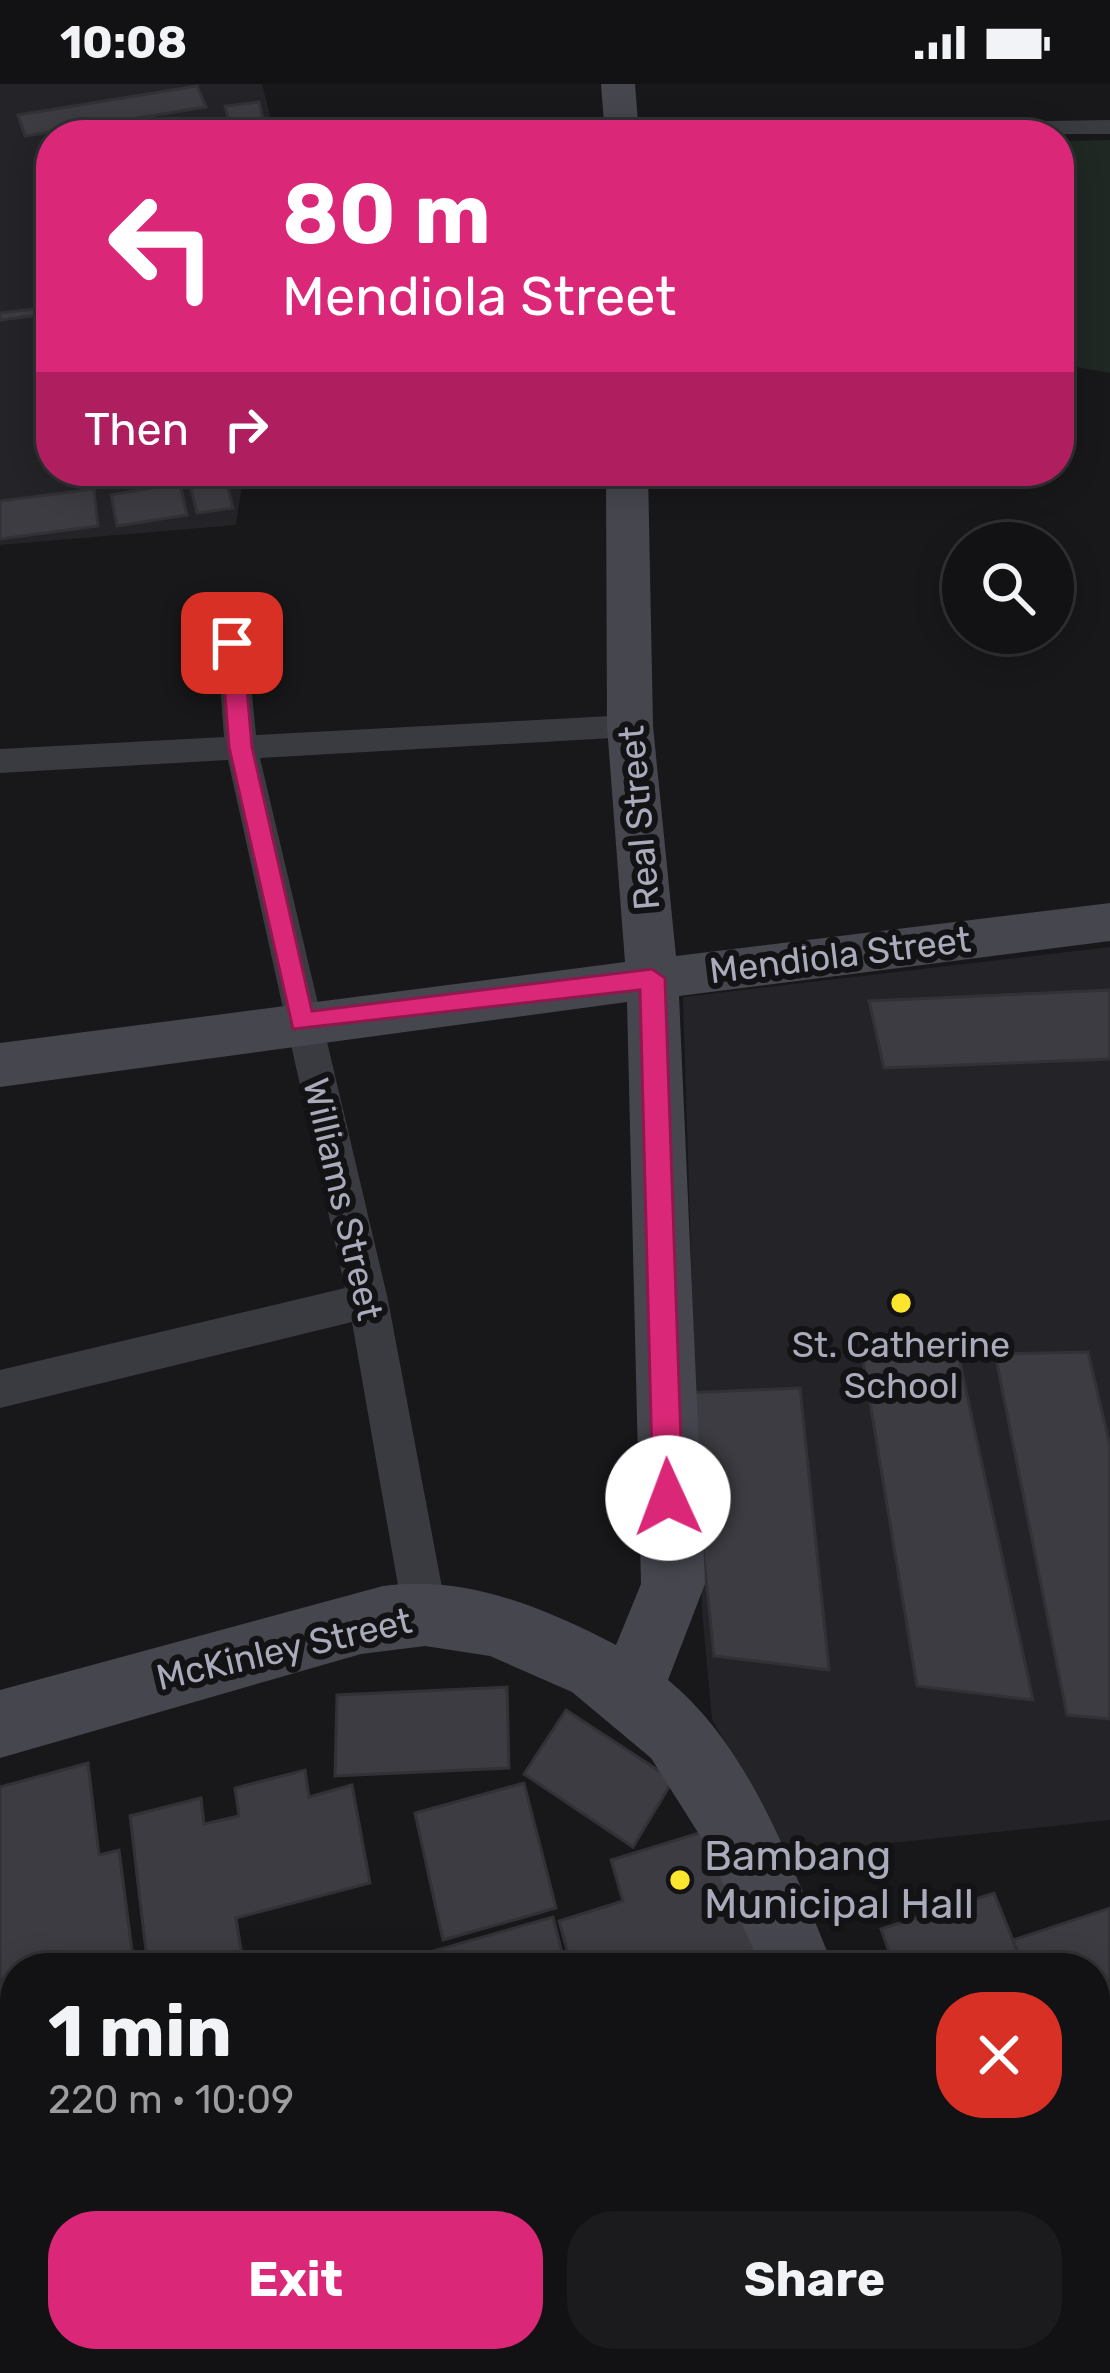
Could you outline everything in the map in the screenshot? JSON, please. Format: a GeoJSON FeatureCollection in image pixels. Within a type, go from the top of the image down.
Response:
{"type":"FeatureCollection","features":[{"type":"Feature","properties":{"kind":"street"},"geometry":{"type":"LineString","coordinates":[[618,84],[623,120]]}},
{"type":"Feature","properties":{"kind":"street"},"geometry":{"type":"LineString","coordinates":[[1074,128],[1110,127]]}},
{"type":"Feature","properties":{"kind":"street","name":"Real Street"},"geometry":{"type":"LineString","coordinates":[[627,486],[630,726],[652,978],[673,1584],[630,1691]]}},
{"type":"Feature","properties":{"kind":"street","name":"Williams Street"},"geometry":{"type":"LineString","coordinates":[[232,643],[241,747],[368,1300],[425,1614]]}},
{"type":"Feature","properties":{"kind":"street"},"geometry":{"type":"LineString","coordinates":[[0,761],[630,726]]}},
{"type":"Feature","properties":{"kind":"street","name":"Mendiola Street"},"geometry":{"type":"LineString","coordinates":[[0,1065],[302,1022],[1110,922]]}},
{"type":"Feature","properties":{"kind":"street"},"geometry":{"type":"LineString","coordinates":[[0,1389],[368,1300]]}},
{"type":"Feature","properties":{"kind":"street","name":"McKinley Street"},"geometry":{"type":"LineString","coordinates":[[0,1724],[323,1632],[425,1614],[514,1635],[572,1656],[630,1691]]}},
{"type":"Feature","properties":{"kind":"street"},"geometry":{"type":"LineString","coordinates":[[630,1691],[672,1730],[728,1813],[791,1953]]}},
{"type":"Feature","properties":{"kind":"shaded area"},"geometry":{"type":"Polygon","coordinates":[[[0,84],[262,84],[271,120],[36,120],[36,486],[242,486],[236,525],[0,545],[0,84]]]}},
{"type":"Feature","properties":{"kind":"shaded area"},"geometry":{"type":"Polygon","coordinates":[[[1110,140],[1110,373],[1074,367],[1074,141],[1110,140]]]}},
{"type":"Feature","properties":{"kind":"shaded area","name":"St. Catherine School"},"geometry":{"type":"Polygon","coordinates":[[[1110,947],[1110,1820],[787,1854],[712,1719],[702,1610],[683,997],[1110,947]]]}},
{"type":"Feature","properties":{"kind":"building"},"geometry":{"type":"Polygon","coordinates":[[[197,86],[206,107],[125,120],[36,120],[36,134],[25,136],[18,115],[197,86]]]}},
{"type":"Feature","properties":{"kind":"building"},"geometry":{"type":"Polygon","coordinates":[[[259,102],[263,120],[228,120],[225,106],[259,102]]]}},
{"type":"Feature","properties":{"kind":"building"},"geometry":{"type":"Polygon","coordinates":[[[36,309],[36,316],[0,320],[0,313],[36,309]]]}},
{"type":"Feature","properties":{"kind":"building"},"geometry":{"type":"Polygon","coordinates":[[[181,486],[187,515],[117,526],[111,495],[181,486]]]}},
{"type":"Feature","properties":{"kind":"building"},"geometry":{"type":"Polygon","coordinates":[[[190,486],[228,486],[233,508],[197,513],[190,486]]]}},
{"type":"Feature","properties":{"kind":"building"},"geometry":{"type":"Polygon","coordinates":[[[94,489],[98,526],[0,539],[0,501],[94,489]]]}},
{"type":"Feature","properties":{"kind":"building"},"geometry":{"type":"Polygon","coordinates":[[[1110,990],[1110,1059],[884,1068],[869,1001],[1110,990]]]}},
{"type":"Feature","properties":{"kind":"building"},"geometry":{"type":"Polygon","coordinates":[[[1088,1352],[1110,1446],[1110,1719],[1067,1715],[995,1354],[1088,1352]]]}},
{"type":"Feature","properties":{"kind":"building"},"geometry":{"type":"Polygon","coordinates":[[[958,1353],[1033,1700],[917,1686],[862,1354],[958,1353]]]}},
{"type":"Feature","properties":{"kind":"building"},"geometry":{"type":"Polygon","coordinates":[[[800,1388],[829,1670],[714,1656],[687,1393],[800,1388]]]}},
{"type":"Feature","properties":{"kind":"building"},"geometry":{"type":"Polygon","coordinates":[[[507,1687],[509,1768],[335,1776],[337,1695],[507,1687]]]}},
{"type":"Feature","properties":{"kind":"building"},"geometry":{"type":"Polygon","coordinates":[[[566,1710],[673,1780],[633,1847],[524,1774],[566,1710]]]}},
{"type":"Feature","properties":{"kind":"building"},"geometry":{"type":"Polygon","coordinates":[[[88,1763],[99,1855],[119,1850],[132,1953],[0,1953],[0,1787],[88,1763]]]}},
{"type":"Feature","properties":{"kind":"building"},"geometry":{"type":"Polygon","coordinates":[[[305,1770],[309,1797],[352,1785],[370,1883],[236,1918],[242,1953],[146,1953],[130,1816],[201,1798],[204,1824],[239,1816],[235,1788],[305,1770]]]}},
{"type":"Feature","properties":{"kind":"building"},"geometry":{"type":"Polygon","coordinates":[[[524,1783],[556,1908],[443,1940],[415,1813],[524,1783]]]}},
{"type":"Feature","properties":{"kind":"building","name":"Bambang Municipal Hall"},"geometry":{"type":"Polygon","coordinates":[[[725,1825],[767,1953],[568,1953],[559,1921],[623,1901],[611,1860],[725,1825]]]}},
{"type":"Feature","properties":{"kind":"building"},"geometry":{"type":"Polygon","coordinates":[[[994,1893],[1018,1953],[890,1953],[881,1929],[994,1893]]]}},
{"type":"Feature","properties":{"kind":"building"},"geometry":{"type":"Polygon","coordinates":[[[1110,1908],[1110,1953],[1018,1953],[1013,1940],[1110,1908]]]}},
{"type":"Feature","properties":{"kind":"building"},"geometry":{"type":"Polygon","coordinates":[[[553,1917],[562,1953],[426,1953],[553,1917]]]}},
{"type":"Feature","properties":{"kind":"place","name":"St. Catherine School"},"geometry":{"type":"Point","coordinates":[901,1303]}},
{"type":"Feature","properties":{"kind":"place","name":"Bambang Municipal Hall"},"geometry":{"type":"Point","coordinates":[680,1880]}},
{"type":"Feature","properties":{"kind":"route"},"geometry":{"type":"LineString","coordinates":[[232,643],[241,747],[302,1022],[652,978],[668,1498]]}}]}
